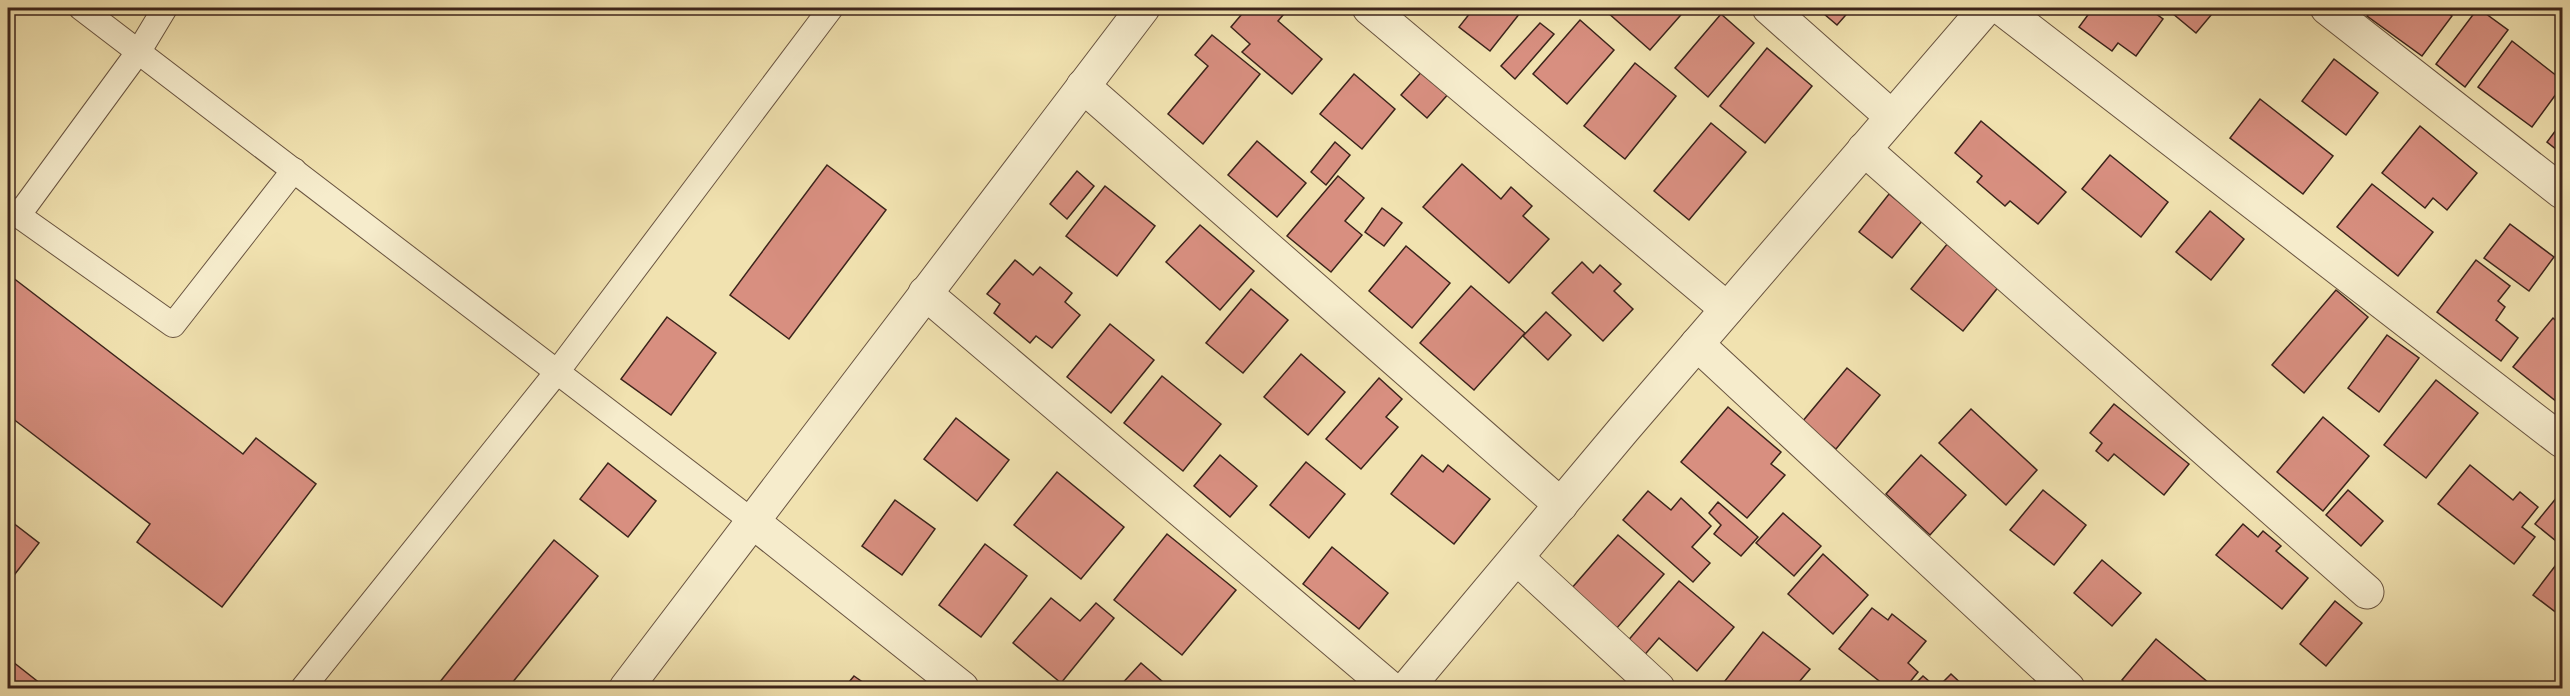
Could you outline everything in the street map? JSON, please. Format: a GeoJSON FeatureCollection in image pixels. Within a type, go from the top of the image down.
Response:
{"type":"FeatureCollection","features":[{"type":"Feature","properties":{"kind":"street"},"geometry":{"type":"LineString","coordinates":[[626,688],[924,293],[1143,8]]}},
{"type":"Feature","properties":{"kind":"street"},"geometry":{"type":"LineString","coordinates":[[1369,8],[1727,309]]}},
{"type":"Feature","properties":{"kind":"street"},"geometry":{"type":"LineString","coordinates":[[1769,8],[1892,117]]}},
{"type":"Feature","properties":{"kind":"street"},"geometry":{"type":"LineString","coordinates":[[1407,688],[1727,309],[1986,8]]}},
{"type":"Feature","properties":{"kind":"street"},"geometry":{"type":"LineString","coordinates":[[2001,8],[2562,441]]}},
{"type":"Feature","properties":{"kind":"street"},"geometry":{"type":"LineString","coordinates":[[2327,8],[2562,192]]}},
{"type":"Feature","properties":{"kind":"street"},"geometry":{"type":"LineString","coordinates":[[1083,86],[1561,505]]}},
{"type":"Feature","properties":{"kind":"street"},"geometry":{"type":"LineString","coordinates":[[1864,149],[2367,592]]}},
{"type":"Feature","properties":{"kind":"street"},"geometry":{"type":"LineString","coordinates":[[924,293],[1390,688]]}},
{"type":"Feature","properties":{"kind":"street"},"geometry":{"type":"LineString","coordinates":[[1698,344],[2068,688]]}},
{"type":"Feature","properties":{"kind":"street"},"geometry":{"type":"LineString","coordinates":[[752,521],[962,688]]}},
{"type":"Feature","properties":{"kind":"street"},"geometry":{"type":"LineString","coordinates":[[1517,558],[1658,688]]}},
{"type":"Feature","properties":{"kind":"lane"},"geometry":{"type":"LineString","coordinates":[[81,8],[752,521]]}},
{"type":"Feature","properties":{"kind":"lane"},"geometry":{"type":"LineString","coordinates":[[165,8],[139,51],[13,212],[172,325],[294,170]]}},
{"type":"Feature","properties":{"kind":"lane"},"geometry":{"type":"LineString","coordinates":[[303,688],[557,372],[831,8]]}},
{"type":"Feature","properties":{"kind":"building"},"geometry":{"type":"Polygon","coordinates":[[[1247,8],[1289,8],[1278,21],[1322,59],[1292,94],[1242,52],[1250,44],[1231,27],[1247,8]]]}},
{"type":"Feature","properties":{"kind":"building"},"geometry":{"type":"Polygon","coordinates":[[[1474,8],[1524,8],[1490,51],[1459,27],[1474,8]]]}},
{"type":"Feature","properties":{"kind":"building"},"geometry":{"type":"Polygon","coordinates":[[[1611,8],[1687,8],[1650,50],[1607,12],[1611,8]]]}},
{"type":"Feature","properties":{"kind":"building"},"geometry":{"type":"Polygon","coordinates":[[[1817,8],[1852,8],[1837,25],[1817,8]]]}},
{"type":"Feature","properties":{"kind":"building"},"geometry":{"type":"Polygon","coordinates":[[[2093,8],[2148,8],[2163,19],[2136,56],[2118,43],[2112,51],[2079,27],[2093,8]]]}},
{"type":"Feature","properties":{"kind":"building"},"geometry":{"type":"Polygon","coordinates":[[[2166,8],[2217,8],[2196,33],[2166,8]]]}},
{"type":"Feature","properties":{"kind":"building"},"geometry":{"type":"Polygon","coordinates":[[[2373,8],[2440,8],[2452,16],[2422,56],[2367,16],[2373,8]]]}},
{"type":"Feature","properties":{"kind":"building"},"geometry":{"type":"Polygon","coordinates":[[[2478,8],[2508,30],[2465,87],[2436,64],[2478,8]]]}},
{"type":"Feature","properties":{"kind":"building"},"geometry":{"type":"Polygon","coordinates":[[[1721,14],[1754,43],[1708,97],[1675,68],[1721,14]]]}},
{"type":"Feature","properties":{"kind":"building"},"geometry":{"type":"Polygon","coordinates":[[[1580,20],[1614,50],[1567,104],[1533,74],[1580,20]]]}},
{"type":"Feature","properties":{"kind":"building"},"geometry":{"type":"Polygon","coordinates":[[[1540,23],[1554,34],[1515,79],[1501,66],[1540,23]]]}},
{"type":"Feature","properties":{"kind":"building"},"geometry":{"type":"Polygon","coordinates":[[[1212,35],[1260,74],[1203,144],[1168,114],[1208,66],[1195,55],[1212,35]]]}},
{"type":"Feature","properties":{"kind":"building"},"geometry":{"type":"Polygon","coordinates":[[[2512,41],[2562,80],[2562,86],[2532,127],[2478,87],[2512,41]]]}},
{"type":"Feature","properties":{"kind":"building"},"geometry":{"type":"Polygon","coordinates":[[[1767,48],[1812,86],[1765,143],[1720,106],[1767,48]]]}},
{"type":"Feature","properties":{"kind":"building"},"geometry":{"type":"Polygon","coordinates":[[[2334,59],[2378,93],[2346,135],[2302,101],[2334,59]]]}},
{"type":"Feature","properties":{"kind":"building"},"geometry":{"type":"Polygon","coordinates":[[[1635,63],[1676,96],[1625,159],[1584,126],[1635,63]]]}},
{"type":"Feature","properties":{"kind":"building"},"geometry":{"type":"Polygon","coordinates":[[[1424,69],[1450,92],[1427,118],[1401,95],[1424,69]]]}},
{"type":"Feature","properties":{"kind":"building"},"geometry":{"type":"Polygon","coordinates":[[[1354,74],[1395,109],[1362,149],[1320,114],[1354,74]]]}},
{"type":"Feature","properties":{"kind":"building"},"geometry":{"type":"Polygon","coordinates":[[[2260,99],[2333,156],[2303,194],[2230,138],[2260,99]]]}},
{"type":"Feature","properties":{"kind":"building"},"geometry":{"type":"Polygon","coordinates":[[[1981,121],[2066,192],[2038,224],[2010,201],[2005,206],[1977,182],[1982,176],[1955,153],[1981,121]]]}},
{"type":"Feature","properties":{"kind":"building"},"geometry":{"type":"Polygon","coordinates":[[[2562,122],[2562,154],[2547,142],[2562,122]]]}},
{"type":"Feature","properties":{"kind":"building"},"geometry":{"type":"Polygon","coordinates":[[[1711,123],[1746,152],[1689,220],[1654,191],[1711,123]]]}},
{"type":"Feature","properties":{"kind":"building"},"geometry":{"type":"Polygon","coordinates":[[[2420,126],[2477,173],[2447,210],[2433,198],[2425,208],[2382,173],[2420,126]]]}},
{"type":"Feature","properties":{"kind":"building"},"geometry":{"type":"Polygon","coordinates":[[[1257,141],[1306,183],[1277,217],[1228,175],[1257,141]]]}},
{"type":"Feature","properties":{"kind":"building"},"geometry":{"type":"Polygon","coordinates":[[[1335,142],[1350,155],[1326,185],[1311,172],[1335,142]]]}},
{"type":"Feature","properties":{"kind":"building"},"geometry":{"type":"Polygon","coordinates":[[[2110,155],[2168,202],[2141,237],[2082,189],[2110,155]]]}},
{"type":"Feature","properties":{"kind":"building"},"geometry":{"type":"Polygon","coordinates":[[[1462,164],[1501,199],[1511,187],[1532,206],[1523,216],[1549,239],[1509,283],[1423,207],[1462,164]]]}},
{"type":"Feature","properties":{"kind":"building"},"geometry":{"type":"Polygon","coordinates":[[[827,165],[886,210],[789,339],[730,295],[827,165]]]}},
{"type":"Feature","properties":{"kind":"building"},"geometry":{"type":"Polygon","coordinates":[[[1077,171],[1094,186],[1067,219],[1050,204],[1077,171]]]}},
{"type":"Feature","properties":{"kind":"building"},"geometry":{"type":"Polygon","coordinates":[[[1338,176],[1364,198],[1345,221],[1362,235],[1331,272],[1287,236],[1338,176]]]}},
{"type":"Feature","properties":{"kind":"building"},"geometry":{"type":"Polygon","coordinates":[[[2372,184],[2433,232],[2398,276],[2337,227],[2372,184]]]}},
{"type":"Feature","properties":{"kind":"building"},"geometry":{"type":"Polygon","coordinates":[[[1105,186],[1155,226],[1117,276],[1066,236],[1105,186]]]}},
{"type":"Feature","properties":{"kind":"building"},"geometry":{"type":"Polygon","coordinates":[[[1889,194],[1922,221],[1892,258],[1859,232],[1889,194]]]}},
{"type":"Feature","properties":{"kind":"building"},"geometry":{"type":"Polygon","coordinates":[[[1382,208],[1402,223],[1384,246],[1365,232],[1382,208]]]}},
{"type":"Feature","properties":{"kind":"building"},"geometry":{"type":"Polygon","coordinates":[[[2210,211],[2244,239],[2211,280],[2176,252],[2210,211]]]}},
{"type":"Feature","properties":{"kind":"building"},"geometry":{"type":"Polygon","coordinates":[[[2510,224],[2554,257],[2529,291],[2484,258],[2510,224]]]}},
{"type":"Feature","properties":{"kind":"building"},"geometry":{"type":"Polygon","coordinates":[[[1200,225],[1254,271],[1220,310],[1166,262],[1200,225]]]}},
{"type":"Feature","properties":{"kind":"building"},"geometry":{"type":"Polygon","coordinates":[[[1948,243],[2000,285],[1963,331],[1911,289],[1948,243]]]}},
{"type":"Feature","properties":{"kind":"building"},"geometry":{"type":"Polygon","coordinates":[[[1406,246],[1450,283],[1412,328],[1369,291],[1406,246]]]}},
{"type":"Feature","properties":{"kind":"building"},"geometry":{"type":"Polygon","coordinates":[[[1015,260],[1033,275],[1040,267],[1072,293],[1065,302],[1080,315],[1052,348],[1036,336],[1030,343],[994,313],[1000,304],[987,294],[1015,260]]]}},
{"type":"Feature","properties":{"kind":"building"},"geometry":{"type":"Polygon","coordinates":[[[2476,260],[2510,286],[2498,301],[2505,307],[2496,320],[2518,338],[2501,361],[2437,312],[2476,260]]]}},
{"type":"Feature","properties":{"kind":"building"},"geometry":{"type":"Polygon","coordinates":[[[1582,262],[1593,273],[1600,265],[1621,284],[1614,291],[1633,309],[1603,341],[1552,293],[1582,262]]]}},
{"type":"Feature","properties":{"kind":"building"},"geometry":{"type":"Polygon","coordinates":[[[8,274],[243,454],[256,438],[316,484],[222,607],[137,542],[150,524],[8,415],[8,274]]]}},
{"type":"Feature","properties":{"kind":"building"},"geometry":{"type":"Polygon","coordinates":[[[1471,286],[1525,333],[1474,390],[1420,343],[1471,286]]]}},
{"type":"Feature","properties":{"kind":"building"},"geometry":{"type":"Polygon","coordinates":[[[1251,289],[1288,320],[1243,373],[1206,343],[1251,289]]]}},
{"type":"Feature","properties":{"kind":"building"},"geometry":{"type":"Polygon","coordinates":[[[2336,290],[2368,317],[2304,393],[2272,365],[2336,290]]]}},
{"type":"Feature","properties":{"kind":"building"},"geometry":{"type":"Polygon","coordinates":[[[1546,312],[1571,335],[1548,360],[1523,336],[1546,312]]]}},
{"type":"Feature","properties":{"kind":"building"},"geometry":{"type":"Polygon","coordinates":[[[667,317],[716,353],[671,415],[621,379],[667,317]]]}},
{"type":"Feature","properties":{"kind":"building"},"geometry":{"type":"Polygon","coordinates":[[[2553,318],[2562,326],[2562,406],[2513,367],[2553,318]]]}},
{"type":"Feature","properties":{"kind":"building"},"geometry":{"type":"Polygon","coordinates":[[[1110,324],[1154,360],[1111,413],[1067,377],[1110,324]]]}},
{"type":"Feature","properties":{"kind":"building"},"geometry":{"type":"Polygon","coordinates":[[[2387,335],[2419,358],[2379,412],[2348,388],[2387,335]]]}},
{"type":"Feature","properties":{"kind":"building"},"geometry":{"type":"Polygon","coordinates":[[[1301,354],[1345,392],[1308,435],[1264,397],[1301,354]]]}},
{"type":"Feature","properties":{"kind":"building"},"geometry":{"type":"Polygon","coordinates":[[[1847,368],[1880,395],[1836,449],[1802,422],[1847,368]]]}},
{"type":"Feature","properties":{"kind":"building"},"geometry":{"type":"Polygon","coordinates":[[[1162,376],[1221,424],[1183,471],[1124,423],[1162,376]]]}},
{"type":"Feature","properties":{"kind":"building"},"geometry":{"type":"Polygon","coordinates":[[[1379,378],[1402,399],[1386,417],[1398,427],[1361,469],[1326,439],[1379,378]]]}},
{"type":"Feature","properties":{"kind":"building"},"geometry":{"type":"Polygon","coordinates":[[[2436,380],[2478,413],[2426,478],[2384,445],[2436,380]]]}},
{"type":"Feature","properties":{"kind":"building"},"geometry":{"type":"Polygon","coordinates":[[[2114,404],[2189,464],[2164,495],[2114,454],[2108,461],[2096,451],[2102,443],[2090,433],[2114,404]]]}},
{"type":"Feature","properties":{"kind":"building"},"geometry":{"type":"Polygon","coordinates":[[[1728,407],[1781,452],[1771,464],[1785,475],[1747,518],[1681,462],[1728,407]]]}},
{"type":"Feature","properties":{"kind":"building"},"geometry":{"type":"Polygon","coordinates":[[[1971,409],[2037,470],[2006,505],[1939,443],[1971,409]]]}},
{"type":"Feature","properties":{"kind":"building"},"geometry":{"type":"Polygon","coordinates":[[[2323,417],[2369,456],[2323,511],[2277,472],[2323,417]]]}},
{"type":"Feature","properties":{"kind":"building"},"geometry":{"type":"Polygon","coordinates":[[[956,418],[1009,460],[977,501],[924,459],[956,418]]]}},
{"type":"Feature","properties":{"kind":"building"},"geometry":{"type":"Polygon","coordinates":[[[1220,455],[1257,486],[1230,517],[1194,486],[1220,455]]]}},
{"type":"Feature","properties":{"kind":"building"},"geometry":{"type":"Polygon","coordinates":[[[1422,455],[1443,472],[1448,465],[1490,499],[1454,544],[1391,494],[1422,455]]]}},
{"type":"Feature","properties":{"kind":"building"},"geometry":{"type":"Polygon","coordinates":[[[1921,455],[1966,495],[1930,535],[1886,494],[1921,455]]]}},
{"type":"Feature","properties":{"kind":"building"},"geometry":{"type":"Polygon","coordinates":[[[1306,462],[1345,494],[1309,538],[1270,505],[1306,462]]]}},
{"type":"Feature","properties":{"kind":"building"},"geometry":{"type":"Polygon","coordinates":[[[608,463],[656,501],[628,537],[580,499],[608,463]]]}},
{"type":"Feature","properties":{"kind":"building"},"geometry":{"type":"Polygon","coordinates":[[[2470,465],[2513,500],[2520,492],[2538,507],[2522,527],[2535,537],[2514,564],[2438,504],[2470,465]]]}},
{"type":"Feature","properties":{"kind":"building"},"geometry":{"type":"Polygon","coordinates":[[[1057,472],[1124,527],[1081,579],[1014,525],[1057,472]]]}},
{"type":"Feature","properties":{"kind":"building"},"geometry":{"type":"Polygon","coordinates":[[[2043,490],[2086,525],[2054,565],[2010,530],[2043,490]]]}},
{"type":"Feature","properties":{"kind":"building"},"geometry":{"type":"Polygon","coordinates":[[[2348,490],[2383,521],[2361,546],[2326,515],[2348,490]]]}},
{"type":"Feature","properties":{"kind":"building"},"geometry":{"type":"Polygon","coordinates":[[[1648,491],[1671,510],[1681,498],[1711,526],[1692,547],[1710,563],[1693,582],[1623,520],[1648,491]]]}},
{"type":"Feature","properties":{"kind":"building"},"geometry":{"type":"Polygon","coordinates":[[[2562,491],[2562,543],[2561,545],[2535,524],[2562,491]]]}},
{"type":"Feature","properties":{"kind":"building"},"geometry":{"type":"Polygon","coordinates":[[[895,500],[935,529],[902,575],[862,546],[895,500]]]}},
{"type":"Feature","properties":{"kind":"building"},"geometry":{"type":"Polygon","coordinates":[[[1718,502],[1758,537],[1741,556],[1714,534],[1721,525],[1709,513],[1718,502]]]}},
{"type":"Feature","properties":{"kind":"building"},"geometry":{"type":"Polygon","coordinates":[[[1783,513],[1821,546],[1794,576],[1756,543],[1783,513]]]}},
{"type":"Feature","properties":{"kind":"building"},"geometry":{"type":"Polygon","coordinates":[[[8,519],[39,543],[8,583],[8,519]]]}},
{"type":"Feature","properties":{"kind":"building"},"geometry":{"type":"Polygon","coordinates":[[[2243,524],[2258,537],[2263,531],[2281,546],[2276,551],[2308,578],[2282,609],[2216,555],[2243,524]]]}},
{"type":"Feature","properties":{"kind":"building"},"geometry":{"type":"Polygon","coordinates":[[[1167,534],[1236,590],[1182,655],[1114,600],[1167,534]]]}},
{"type":"Feature","properties":{"kind":"building"},"geometry":{"type":"Polygon","coordinates":[[[1618,535],[1664,574],[1616,629],[1571,589],[1618,535]]]}},
{"type":"Feature","properties":{"kind":"building"},"geometry":{"type":"Polygon","coordinates":[[[554,540],[598,576],[508,688],[435,688],[554,540]]]}},
{"type":"Feature","properties":{"kind":"building"},"geometry":{"type":"Polygon","coordinates":[[[985,544],[1027,576],[981,637],[939,605],[985,544]]]}},
{"type":"Feature","properties":{"kind":"building"},"geometry":{"type":"Polygon","coordinates":[[[1332,547],[1388,593],[1359,629],[1303,584],[1332,547]]]}},
{"type":"Feature","properties":{"kind":"building"},"geometry":{"type":"Polygon","coordinates":[[[1823,554],[1868,595],[1833,634],[1788,594],[1823,554]]]}},
{"type":"Feature","properties":{"kind":"building"},"geometry":{"type":"Polygon","coordinates":[[[2562,557],[2562,617],[2533,595],[2562,557]]]}},
{"type":"Feature","properties":{"kind":"building"},"geometry":{"type":"Polygon","coordinates":[[[2102,560],[2141,593],[2112,626],[2074,593],[2102,560]]]}},
{"type":"Feature","properties":{"kind":"building"},"geometry":{"type":"Polygon","coordinates":[[[1679,581],[1734,627],[1697,671],[1659,638],[1642,658],[1626,643],[1679,581]]]}},
{"type":"Feature","properties":{"kind":"building"},"geometry":{"type":"Polygon","coordinates":[[[1051,598],[1080,621],[1096,603],[1114,618],[1061,683],[1013,643],[1051,598]]]}},
{"type":"Feature","properties":{"kind":"building"},"geometry":{"type":"Polygon","coordinates":[[[2335,601],[2362,623],[2326,666],[2300,644],[2335,601]]]}},
{"type":"Feature","properties":{"kind":"building"},"geometry":{"type":"Polygon","coordinates":[[[1872,608],[1888,620],[1892,614],[1926,641],[1908,663],[1918,672],[1905,688],[1888,688],[1839,649],[1872,608]]]}},
{"type":"Feature","properties":{"kind":"building"},"geometry":{"type":"Polygon","coordinates":[[[1763,632],[1810,669],[1794,688],[1724,688],[1721,686],[1763,632]]]}},
{"type":"Feature","properties":{"kind":"building"},"geometry":{"type":"Polygon","coordinates":[[[2156,639],[2215,688],[2131,688],[2122,680],[2156,639]]]}},
{"type":"Feature","properties":{"kind":"building"},"geometry":{"type":"Polygon","coordinates":[[[8,658],[46,688],[8,688],[8,658]]]}},
{"type":"Feature","properties":{"kind":"building"},"geometry":{"type":"Polygon","coordinates":[[[1141,663],[1170,688],[1118,688],[1141,663]]]}},
{"type":"Feature","properties":{"kind":"building"},"geometry":{"type":"Polygon","coordinates":[[[1951,674],[1966,688],[1937,688],[1951,674]]]}},
{"type":"Feature","properties":{"kind":"building"},"geometry":{"type":"Polygon","coordinates":[[[854,676],[871,688],[844,688],[854,676]]]}},
{"type":"Feature","properties":{"kind":"building"},"geometry":{"type":"Polygon","coordinates":[[[1923,676],[1937,688],[1911,688],[1923,676]]]}},
{"type":"Feature","properties":{"kind":"building"},"geometry":{"type":"Polygon","coordinates":[[[1830,682],[1838,688],[1824,688],[1830,682]]]}}]}
